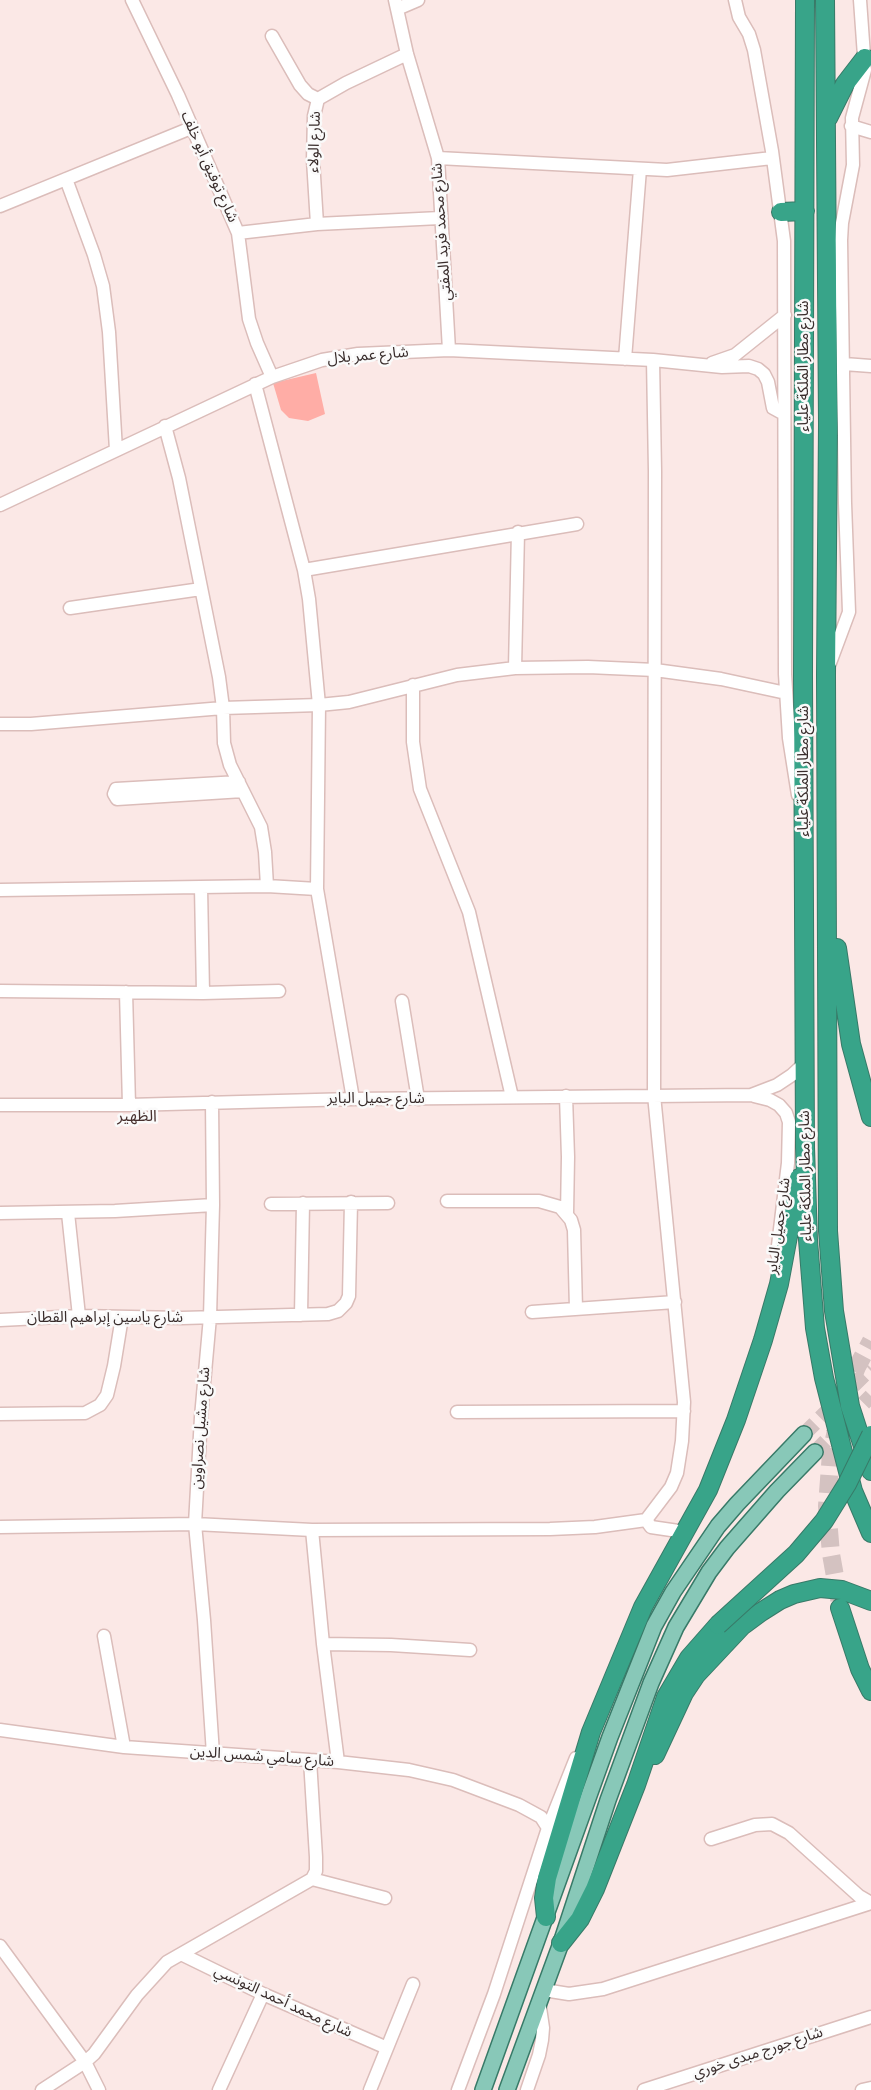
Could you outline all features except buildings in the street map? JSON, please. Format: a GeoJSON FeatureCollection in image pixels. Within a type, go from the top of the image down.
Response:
{"type":"FeatureCollection","features":[{"type":"Feature","properties":{"kind":"highway","name":"شارع مطار الملكة علياء"},"geometry":{"type":"LineString","coordinates":[[805,0],[805,1147],[809,1258],[819,1353],[844,1462],[853,1491],[871,1533]]}},
{"type":"Feature","properties":{"kind":"highway","name":"شارع مطار الملكة علياء"},"geometry":{"type":"LineString","coordinates":[[824,0],[827,120],[834,240],[836,424],[826,674],[830,1262],[834,1311],[850,1406],[871,1471]]}},
{"type":"Feature","properties":{"kind":"highway"},"geometry":{"type":"LineString","coordinates":[[827,120],[845,84],[865,58]]}},
{"type":"Feature","properties":{"kind":"highway"},"geometry":{"type":"LineString","coordinates":[[780,212],[805,211]]}},
{"type":"Feature","properties":{"kind":"highway"},"geometry":{"type":"LineString","coordinates":[[827,884],[847,1023],[869,1111]]}},
{"type":"Feature","properties":{"kind":"highway"},"geometry":{"type":"LineString","coordinates":[[546,1917],[544,1898],[547,1878],[591,1732],[643,1607],[708,1490],[727,1443],[769,1320],[779,1284],[805,1147]]}},
{"type":"Feature","properties":{"kind":"highway"},"geometry":{"type":"LineString","coordinates":[[561,1943],[580,1919],[588,1904],[636,1785],[666,1697],[689,1658],[718,1626],[796,1554],[824,1521],[847,1484],[871,1435]]}},
{"type":"Feature","properties":{"kind":"highway"},"geometry":{"type":"LineString","coordinates":[[636,1785],[657,1751],[684,1693],[696,1675],[729,1640],[762,1612],[780,1600],[794,1594],[820,1588],[842,1590],[871,1601]]}},
{"type":"Feature","properties":{"kind":"highway"},"geometry":{"type":"LineString","coordinates":[[840,1608],[860,1669],[871,1690]]}},
{"type":"Feature","properties":{"kind":"main road"},"geometry":{"type":"LineString","coordinates":[[483,2090],[610,1737],[637,1668],[664,1608],[688,1567],[718,1526],[736,1504],[804,1434]]}},
{"type":"Feature","properties":{"kind":"main road"},"geometry":{"type":"LineString","coordinates":[[507,2090],[561,1943],[608,1800],[650,1683],[676,1627],[709,1572],[727,1548],[771,1497],[815,1452]]}},
{"type":"Feature","properties":{"kind":"street","name":"شارع توفيق أبو خلف"},"geometry":{"type":"LineString","coordinates":[[132,0],[178,95],[238,233],[317,224],[440,218]]}},
{"type":"Feature","properties":{"kind":"street"},"geometry":{"type":"LineString","coordinates":[[396,4],[418,0]]}},
{"type":"Feature","properties":{"kind":"street"},"geometry":{"type":"LineString","coordinates":[[739,0],[739,17],[749,34],[754,50],[784,241],[786,692],[793,766],[804,823]]}},
{"type":"Feature","properties":{"kind":"street"},"geometry":{"type":"LineString","coordinates":[[836,424],[844,364],[834,240],[842,223],[853,165],[851,126],[854,105],[864,76],[865,58],[860,0]]}},
{"type":"Feature","properties":{"kind":"street","name":"شارع محمد فريد المفتي"},"geometry":{"type":"LineString","coordinates":[[396,4],[407,54],[438,158],[449,350]]}},
{"type":"Feature","properties":{"kind":"street"},"geometry":{"type":"LineString","coordinates":[[272,36],[300,86],[308,94],[318,99]]}},
{"type":"Feature","properties":{"kind":"street","name":"شارع الولاء"},"geometry":{"type":"LineString","coordinates":[[317,224],[313,160],[314,116],[318,99],[346,83],[407,54]]}},
{"type":"Feature","properties":{"kind":"street"},"geometry":{"type":"LineString","coordinates":[[851,126],[871,132]]}},
{"type":"Feature","properties":{"kind":"street"},"geometry":{"type":"LineString","coordinates":[[0,206],[192,128]]}},
{"type":"Feature","properties":{"kind":"street"},"geometry":{"type":"LineString","coordinates":[[438,158],[662,169],[772,155]]}},
{"type":"Feature","properties":{"kind":"street"},"geometry":{"type":"LineString","coordinates":[[625,359],[640,169]]}},
{"type":"Feature","properties":{"kind":"street"},"geometry":{"type":"LineString","coordinates":[[66,179],[94,255],[103,286],[109,332],[116,450]]}},
{"type":"Feature","properties":{"kind":"street"},"geometry":{"type":"LineString","coordinates":[[238,233],[249,318],[257,343],[272,377]]}},
{"type":"Feature","properties":{"kind":"street","name":"شارع عمر بلال"},"geometry":{"type":"LineString","coordinates":[[707,364],[735,355],[785,315]]}},
{"type":"Feature","properties":{"kind":"street","name":"شارع عمر بلال"},"geometry":{"type":"LineString","coordinates":[[0,505],[255,384],[335,357],[385,352],[449,350],[653,360],[722,367],[750,366],[758,369],[766,378],[774,408],[784,414]]}},
{"type":"Feature","properties":{"kind":"street"},"geometry":{"type":"LineString","coordinates":[[0,1527],[195,1524],[312,1530],[550,1529],[595,1527],[646,1520],[674,1480],[681,1449],[684,1411],[654,1095],[655,471],[653,360]]}},
{"type":"Feature","properties":{"kind":"street"},"geometry":{"type":"LineString","coordinates":[[844,364],[871,366]]}},
{"type":"Feature","properties":{"kind":"street"},"geometry":{"type":"LineString","coordinates":[[255,384],[304,570],[312,628],[319,705],[317,889],[354,1099]]}},
{"type":"Feature","properties":{"kind":"street"},"geometry":{"type":"LineString","coordinates":[[166,426],[179,478],[219,677],[224,743],[254,829],[264,886]]}},
{"type":"Feature","properties":{"kind":"street"},"geometry":{"type":"LineString","coordinates":[[304,570],[518,532],[577,524]]}},
{"type":"Feature","properties":{"kind":"street"},"geometry":{"type":"LineString","coordinates":[[515,668],[518,532]]}},
{"type":"Feature","properties":{"kind":"street"},"geometry":{"type":"LineString","coordinates":[[70,608],[201,589]]}},
{"type":"Feature","properties":{"kind":"street"},"geometry":{"type":"LineString","coordinates":[[0,724],[31,724],[220,704],[319,705],[349,702],[457,675],[515,668],[588,667],[655,670],[721,679],[786,692]]}},
{"type":"Feature","properties":{"kind":"street"},"geometry":{"type":"LineString","coordinates":[[413,685],[413,742],[420,789],[469,912],[512,1097]]}},
{"type":"Feature","properties":{"kind":"street"},"geometry":{"type":"LineString","coordinates":[[135,793],[238,787]]}},
{"type":"Feature","properties":{"kind":"street"},"geometry":{"type":"LineString","coordinates":[[0,890],[264,886],[317,889]]}},
{"type":"Feature","properties":{"kind":"street"},"geometry":{"type":"LineString","coordinates":[[201,887],[203,993]]}},
{"type":"Feature","properties":{"kind":"street"},"geometry":{"type":"LineString","coordinates":[[0,992],[203,993],[279,991]]}},
{"type":"Feature","properties":{"kind":"street"},"geometry":{"type":"LineString","coordinates":[[126,992],[129,1105]]}},
{"type":"Feature","properties":{"kind":"street"},"geometry":{"type":"LineString","coordinates":[[402,1000],[418,1100]]}},
{"type":"Feature","properties":{"kind":"street","name":"شارع جميل الباير"},"geometry":{"type":"LineString","coordinates":[[751,1095],[778,1086],[805,1063]]}},
{"type":"Feature","properties":{"kind":"street","name":"شارع جميل الباير"},"geometry":{"type":"LineString","coordinates":[[0,1105],[129,1105],[354,1099],[418,1100],[654,1095],[751,1095],[770,1100],[779,1105],[786,1113],[789,1122],[785,1193],[767,1304],[769,1320]]}},
{"type":"Feature","properties":{"kind":"street"},"geometry":{"type":"LineString","coordinates":[[566,1096],[568,1214],[574,1230],[576,1309]]}},
{"type":"Feature","properties":{"kind":"street","name":"شارع مشيل نصراوين"},"geometry":{"type":"LineString","coordinates":[[212,1102],[213,1206],[210,1317],[195,1524],[213,1754]]}},
{"type":"Feature","properties":{"kind":"street"},"geometry":{"type":"LineString","coordinates":[[447,1201],[545,1202],[555,1205],[568,1214]]}},
{"type":"Feature","properties":{"kind":"street","name":"شارع ياسين إبراهيم القطان"},"geometry":{"type":"LineString","coordinates":[[0,1320],[78,1316],[122,1318],[301,1315],[328,1314],[338,1311],[346,1303],[350,1289],[351,1202]]}},
{"type":"Feature","properties":{"kind":"street"},"geometry":{"type":"LineString","coordinates":[[301,1315],[303,1203]]}},
{"type":"Feature","properties":{"kind":"street"},"geometry":{"type":"LineString","coordinates":[[271,1204],[388,1203]]}},
{"type":"Feature","properties":{"kind":"street"},"geometry":{"type":"LineString","coordinates":[[0,1213],[68,1213],[213,1206]]}},
{"type":"Feature","properties":{"kind":"street"},"geometry":{"type":"LineString","coordinates":[[68,1213],[78,1316]]}},
{"type":"Feature","properties":{"kind":"street"},"geometry":{"type":"LineString","coordinates":[[532,1312],[675,1302]]}},
{"type":"Feature","properties":{"kind":"street"},"geometry":{"type":"LineString","coordinates":[[0,1414],[85,1413],[100,1405],[107,1395],[109,1388],[122,1318]]}},
{"type":"Feature","properties":{"kind":"street"},"geometry":{"type":"LineString","coordinates":[[457,1412],[684,1411]]}},
{"type":"Feature","properties":{"kind":"street"},"geometry":{"type":"LineString","coordinates":[[646,1520],[651,1527],[685,1532]]}},
{"type":"Feature","properties":{"kind":"street"},"geometry":{"type":"LineString","coordinates":[[312,1530],[323,1644],[338,1762]]}},
{"type":"Feature","properties":{"kind":"street"},"geometry":{"type":"LineString","coordinates":[[104,1636],[124,1747]]}},
{"type":"Feature","properties":{"kind":"street"},"geometry":{"type":"LineString","coordinates":[[323,1644],[391,1645],[470,1650]]}},
{"type":"Feature","properties":{"kind":"street"},"geometry":{"type":"LineString","coordinates":[[0,1718],[2,1730]]}},
{"type":"Feature","properties":{"kind":"street","name":"شارع سامي شمس الدين"},"geometry":{"type":"LineString","coordinates":[[2,1730],[124,1747],[338,1762],[425,1773],[471,1786],[519,1805],[541,1817],[548,1828]]}},
{"type":"Feature","properties":{"kind":"street"},"geometry":{"type":"LineString","coordinates":[[458,2090],[494,1994],[548,1828],[578,1753],[591,1732]]}},
{"type":"Feature","properties":{"kind":"street"},"geometry":{"type":"LineString","coordinates":[[42,2090],[86,2062],[98,2050],[126,2008],[148,1981],[167,1962],[312,1879],[316,1871],[316,1856],[310,1760]]}},
{"type":"Feature","properties":{"kind":"street","name":"شارع سامي شمس الدين"},"geometry":{"type":"LineString","coordinates":[[519,1805],[544,1808],[558,1802]]}},
{"type":"Feature","properties":{"kind":"street"},"geometry":{"type":"LineString","coordinates":[[711,1839],[755,1825],[772,1824],[788,1833],[859,1896],[871,1903]]}},
{"type":"Feature","properties":{"kind":"street"},"geometry":{"type":"LineString","coordinates":[[312,1879],[385,1898]]}},
{"type":"Feature","properties":{"kind":"street"},"geometry":{"type":"LineString","coordinates":[[527,2090],[542,2040],[542,1995],[569,1994],[603,1989],[871,1903]]}},
{"type":"Feature","properties":{"kind":"street"},"geometry":{"type":"LineString","coordinates":[[0,1946],[86,2062],[99,2090]]}},
{"type":"Feature","properties":{"kind":"street","name":"شارع محمد أحمد التونسي"},"geometry":{"type":"LineString","coordinates":[[181,1954],[263,1994],[387,2048]]}},
{"type":"Feature","properties":{"kind":"street"},"geometry":{"type":"LineString","coordinates":[[370,2090],[413,1984]]}},
{"type":"Feature","properties":{"kind":"street"},"geometry":{"type":"LineString","coordinates":[[219,2090],[263,1994]]}},
{"type":"Feature","properties":{"kind":"street","name":"شارع جورج مبدى خوري"},"geometry":{"type":"LineString","coordinates":[[646,2090],[871,2017]]}},
{"type":"Feature","properties":{"kind":"street"},"geometry":{"type":"LineString","coordinates":[[862,2090],[871,2088]]}},
{"type":"Feature","properties":{"kind":"shaded area"},"geometry":{"type":"Polygon","coordinates":[[[316,373],[325,414],[308,421],[289,418],[281,410],[273,383],[316,373]]]}},
{"type":"Feature","properties":{"kind":"tunnel"},"geometry":{"type":"LineString","coordinates":[[845,1397],[857,1367],[871,1341]]}},
{"type":"Feature","properties":{"kind":"tunnel"},"geometry":{"type":"LineString","coordinates":[[804,1434],[871,1368]]}},
{"type":"Feature","properties":{"kind":"tunnel"},"geometry":{"type":"LineString","coordinates":[[815,1452],[871,1396]]}},
{"type":"Feature","properties":{"kind":"tunnel"},"geometry":{"type":"LineString","coordinates":[[838,1422],[831,1453],[827,1506],[831,1554],[840,1604]]}},
{"type":"Feature","properties":{"kind":"district","name":"الظهير"},"geometry":{"type":"Point","coordinates":[137,1117]}}]}
